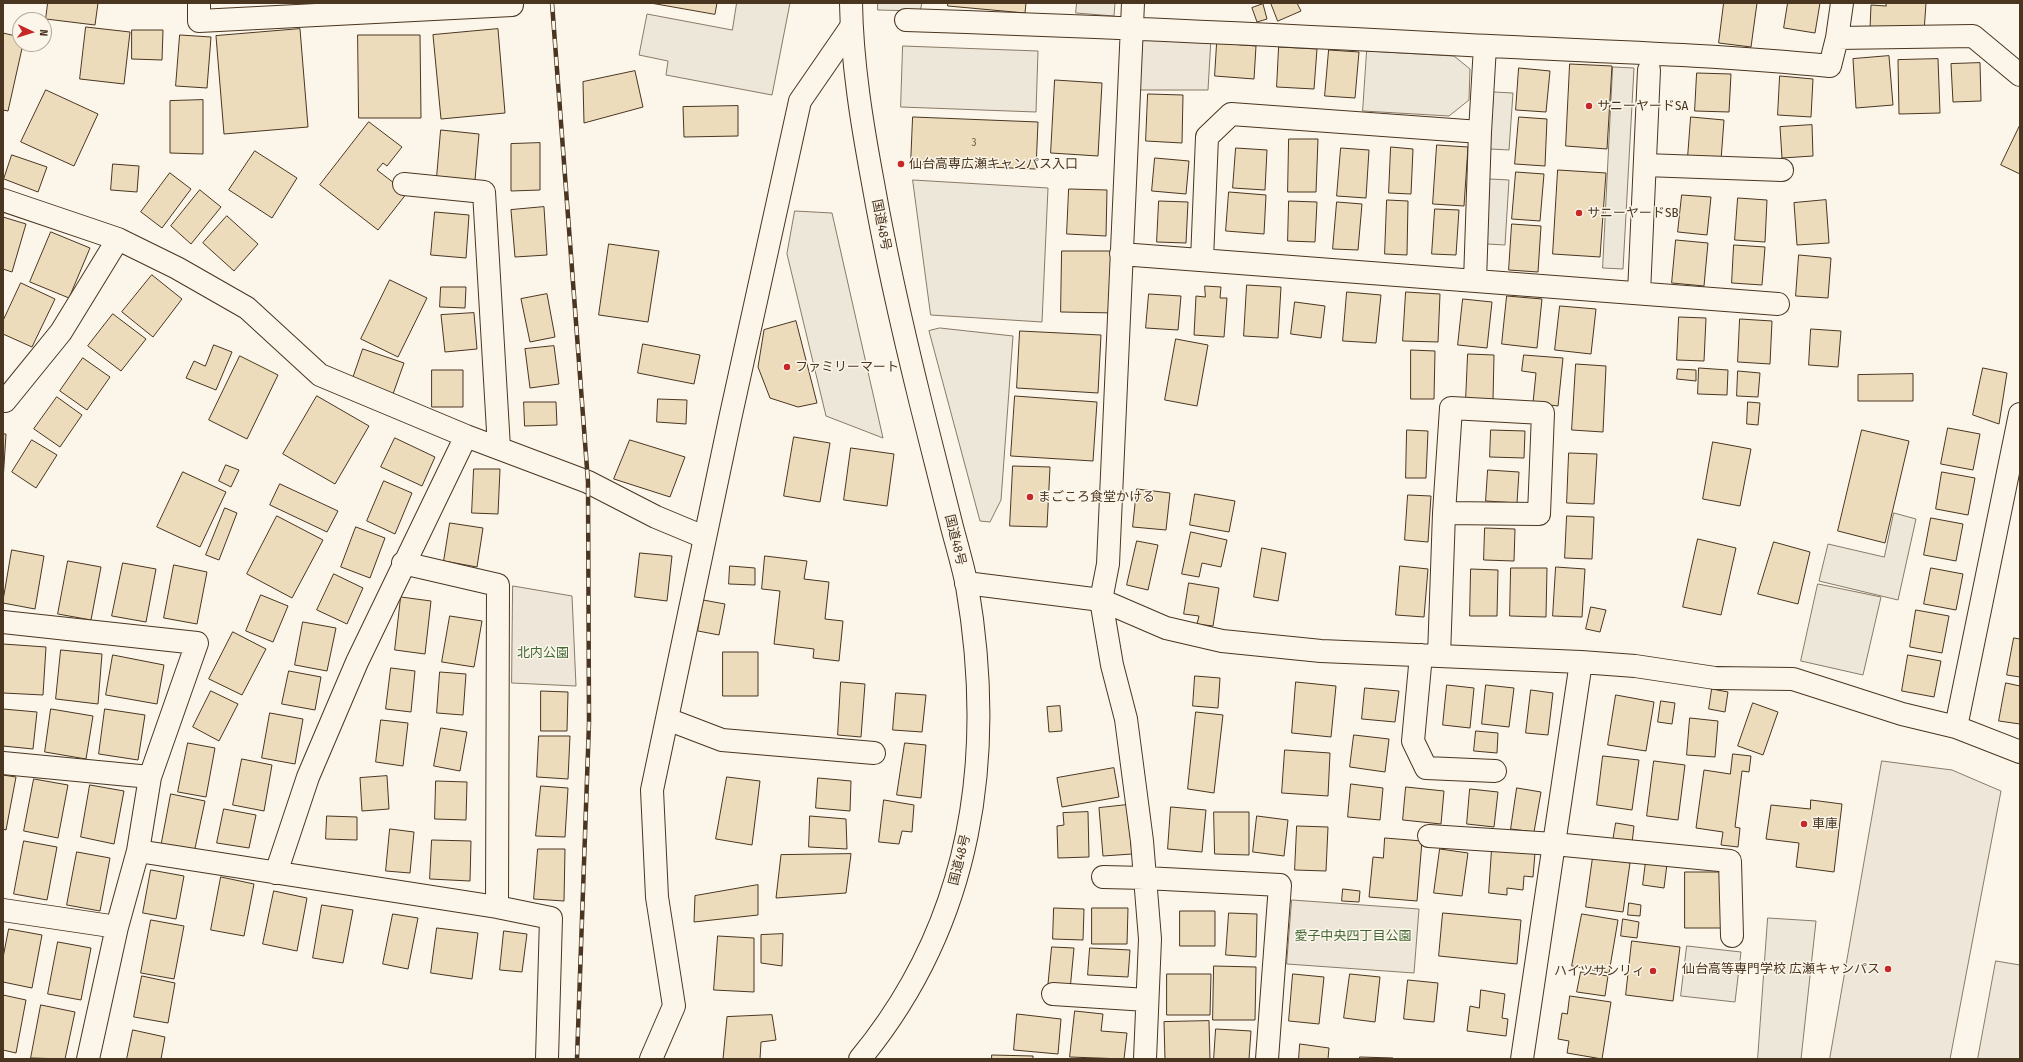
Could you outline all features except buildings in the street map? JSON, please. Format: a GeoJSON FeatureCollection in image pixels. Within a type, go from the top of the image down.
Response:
{"type":"FeatureCollection","features":[{"type":"Feature","properties":{"kind":"main road"},"geometry":{"type":"LineString","coordinates":[[199,3],[198,20],[512,5],[512,3]]}},
{"type":"Feature","properties":{"kind":"main road","name":"国道48号"},"geometry":{"type":"LineString","coordinates":[[851,3],[851,28],[862,124],[882,231],[912,367],[966,583],[976,652],[979,721],[975,789],[962,858],[942,922],[915,979],[877,1039],[860,1059]]}},
{"type":"Feature","properties":{"kind":"main road"},"geometry":{"type":"LineString","coordinates":[[1133,3],[1108,564],[1100,600],[1112,665],[1126,719],[1145,878],[1150,939],[1145,1059]]}},
{"type":"Feature","properties":{"kind":"main road"},"geometry":{"type":"LineString","coordinates":[[906,20],[1131,28],[1769,60],[1830,66],[1837,38],[1842,3]]}},
{"type":"Feature","properties":{"kind":"main road"},"geometry":{"type":"LineString","coordinates":[[651,1059],[674,1006],[657,897],[652,790],[704,537],[800,101],[851,28]]}},
{"type":"Feature","properties":{"kind":"main road"},"geometry":{"type":"LineString","coordinates":[[1837,38],[1973,36],[2020,75]]}},
{"type":"Feature","properties":{"kind":"main road"},"geometry":{"type":"LineString","coordinates":[[1475,281],[1480,132],[1485,46]]}},
{"type":"Feature","properties":{"kind":"main road"},"geometry":{"type":"LineString","coordinates":[[1639,293],[1649,70]]}},
{"type":"Feature","properties":{"kind":"main road"},"geometry":{"type":"LineString","coordinates":[[1202,260],[1207,137],[1231,114],[1480,132]]}},
{"type":"Feature","properties":{"kind":"main road"},"geometry":{"type":"LineString","coordinates":[[1645,165],[1782,170]]}},
{"type":"Feature","properties":{"kind":"main road"},"geometry":{"type":"LineString","coordinates":[[404,184],[484,192],[498,448]]}},
{"type":"Feature","properties":{"kind":"main road"},"geometry":{"type":"LineString","coordinates":[[3,200],[118,239],[178,268],[247,308],[320,375],[466,436],[588,482],[656,517],[704,537]]}},
{"type":"Feature","properties":{"kind":"main road"},"geometry":{"type":"LineString","coordinates":[[3,401],[5,401],[61,332],[118,239]]}},
{"type":"Feature","properties":{"kind":"main road"},"geometry":{"type":"LineString","coordinates":[[1122,254],[1778,304]]}},
{"type":"Feature","properties":{"kind":"main road"},"geometry":{"type":"LineString","coordinates":[[1444,513],[1539,514],[1542,413],[1451,408],[1444,513],[1430,655],[1413,741],[1426,768],[1495,771]]}},
{"type":"Feature","properties":{"kind":"main road"},"geometry":{"type":"LineString","coordinates":[[1956,727],[2020,414]]}},
{"type":"Feature","properties":{"kind":"main road"},"geometry":{"type":"LineString","coordinates":[[276,873],[308,777],[357,662],[466,436]]}},
{"type":"Feature","properties":{"kind":"main road"},"geometry":{"type":"LineString","coordinates":[[404,563],[498,585],[497,907]]}},
{"type":"Feature","properties":{"kind":"main road"},"geometry":{"type":"LineString","coordinates":[[966,583],[1100,600],[1166,628],[1214,640],[1321,651],[1581,662],[1635,666],[1715,678],[1793,679],[1902,714],[1956,727],[2020,752]]}},
{"type":"Feature","properties":{"kind":"main road"},"geometry":{"type":"LineString","coordinates":[[3,622],[197,643],[150,776],[138,851],[117,927],[88,1059]]}},
{"type":"Feature","properties":{"kind":"main road"},"geometry":{"type":"LineString","coordinates":[[1522,1059],[1581,662]]}},
{"type":"Feature","properties":{"kind":"main road"},"geometry":{"type":"LineString","coordinates":[[666,719],[722,740],[874,753]]}},
{"type":"Feature","properties":{"kind":"main road"},"geometry":{"type":"LineString","coordinates":[[3,763],[150,776]]}},
{"type":"Feature","properties":{"kind":"main road"},"geometry":{"type":"LineString","coordinates":[[1429,836],[1554,844],[1730,861],[1732,936]]}},
{"type":"Feature","properties":{"kind":"main road"},"geometry":{"type":"LineString","coordinates":[[138,851],[497,907],[551,918],[547,1059]]}},
{"type":"Feature","properties":{"kind":"main road"},"geometry":{"type":"LineString","coordinates":[[1103,878],[1145,878],[1280,886],[1267,1059]]}},
{"type":"Feature","properties":{"kind":"main road"},"geometry":{"type":"LineString","coordinates":[[3,910],[117,927]]}},
{"type":"Feature","properties":{"kind":"main road"},"geometry":{"type":"LineString","coordinates":[[1054,994],[1148,1000]]}},
{"type":"Feature","properties":{"kind":"green space"},"geometry":{"type":"Polygon","coordinates":[[[1140,35],[1211,38],[1208,90],[1138,90],[1140,35]]]}},
{"type":"Feature","properties":{"kind":"green space","name":"北内公園"},"geometry":{"type":"Polygon","coordinates":[[[513,586],[572,596],[576,686],[512,683],[513,586]]]}},
{"type":"Feature","properties":{"kind":"green space"},"geometry":{"type":"Polygon","coordinates":[[[1882,761],[1952,770],[2001,791],[1950,1059],[1830,1059],[1882,761]]]}},
{"type":"Feature","properties":{"kind":"green space","name":"愛子中央四丁目公園"},"geometry":{"type":"Polygon","coordinates":[[[1292,900],[1419,909],[1414,973],[1287,964],[1292,900]]]}},
{"type":"Feature","properties":{"kind":"green space"},"geometry":{"type":"Polygon","coordinates":[[[1996,961],[2020,965],[2020,1059],[1978,1059],[1996,961]]]}},
{"type":"Feature","properties":{"kind":"shaded area"},"geometry":{"type":"Polygon","coordinates":[[[737,3],[790,3],[772,95],[666,75],[668,61],[639,55],[647,14],[732,30],[737,3]]]}},
{"type":"Feature","properties":{"kind":"shaded area"},"geometry":{"type":"Polygon","coordinates":[[[878,3],[922,3],[920,11],[878,10],[878,3]]]}},
{"type":"Feature","properties":{"kind":"shaded area"},"geometry":{"type":"Polygon","coordinates":[[[1077,3],[1115,3],[1114,16],[1076,13],[1077,3]]]}},
{"type":"Feature","properties":{"kind":"shaded area"},"geometry":{"type":"Polygon","coordinates":[[[903,46],[1038,51],[1036,112],[901,107],[903,46]]]}},
{"type":"Feature","properties":{"kind":"shaded area"},"geometry":{"type":"Polygon","coordinates":[[[1367,51],[1454,56],[1470,69],[1469,100],[1449,116],[1363,111],[1367,51]]]}},
{"type":"Feature","properties":{"kind":"shaded area"},"geometry":{"type":"Polygon","coordinates":[[[1613,67],[1634,68],[1623,269],[1603,268],[1613,67]]]}},
{"type":"Feature","properties":{"kind":"shaded area"},"geometry":{"type":"Polygon","coordinates":[[[1494,92],[1513,93],[1509,150],[1490,149],[1494,92]]]}},
{"type":"Feature","properties":{"kind":"shaded area"},"geometry":{"type":"Polygon","coordinates":[[[1490,179],[1509,180],[1505,245],[1487,244],[1490,179]]]}},
{"type":"Feature","properties":{"kind":"shaded area"},"geometry":{"type":"Polygon","coordinates":[[[913,180],[1048,188],[1042,322],[931,315],[913,180]]]}},
{"type":"Feature","properties":{"kind":"shaded area"},"geometry":{"type":"Polygon","coordinates":[[[795,211],[832,213],[883,438],[826,416],[787,254],[795,211]]]}},
{"type":"Feature","properties":{"kind":"shaded area"},"geometry":{"type":"Polygon","coordinates":[[[940,328],[1013,336],[1001,500],[990,522],[980,521],[929,331],[940,328]]]}},
{"type":"Feature","properties":{"kind":"shaded area"},"geometry":{"type":"Polygon","coordinates":[[[1894,513],[1916,519],[1898,600],[1819,581],[1828,544],[1884,557],[1894,513]]]}},
{"type":"Feature","properties":{"kind":"shaded area"},"geometry":{"type":"Polygon","coordinates":[[[1818,584],[1881,597],[1863,675],[1801,661],[1818,584]]]}},
{"type":"Feature","properties":{"kind":"shaded area"},"geometry":{"type":"Polygon","coordinates":[[[1768,918],[1816,921],[1801,1059],[1758,1059],[1768,918]]]}},
{"type":"Feature","properties":{"kind":"shaded area"},"geometry":{"type":"Polygon","coordinates":[[[1687,946],[1741,952],[1735,1002],[1681,996],[1687,946]]]}},
{"type":"Feature","properties":{"kind":"railway"},"geometry":{"type":"LineString","coordinates":[[552,3],[588,482],[589,723],[577,1059]]}},
{"type":"Feature","properties":{"kind":"place","name":"サニーヤードSA"},"geometry":{"type":"Point","coordinates":[1589,106]}},
{"type":"Feature","properties":{"kind":"place","name":"仙台高専広瀬キャンパス入口"},"geometry":{"type":"Point","coordinates":[901,164]}},
{"type":"Feature","properties":{"kind":"place","name":"サニーヤードSB"},"geometry":{"type":"Point","coordinates":[1579,213]}},
{"type":"Feature","properties":{"kind":"place","name":"ファミリーマート"},"geometry":{"type":"Point","coordinates":[787,367]}},
{"type":"Feature","properties":{"kind":"place","name":"まごころ食堂かける"},"geometry":{"type":"Point","coordinates":[1030,497]}},
{"type":"Feature","properties":{"kind":"place","name":"車庫"},"geometry":{"type":"Point","coordinates":[1804,824]}},
{"type":"Feature","properties":{"kind":"place","name":"仙台高等専門学校 広瀬キャンパス"},"geometry":{"type":"Point","coordinates":[1888,969]}},
{"type":"Feature","properties":{"kind":"place","name":"ハイツサンリィ"},"geometry":{"type":"Point","coordinates":[1653,971]}}]}
